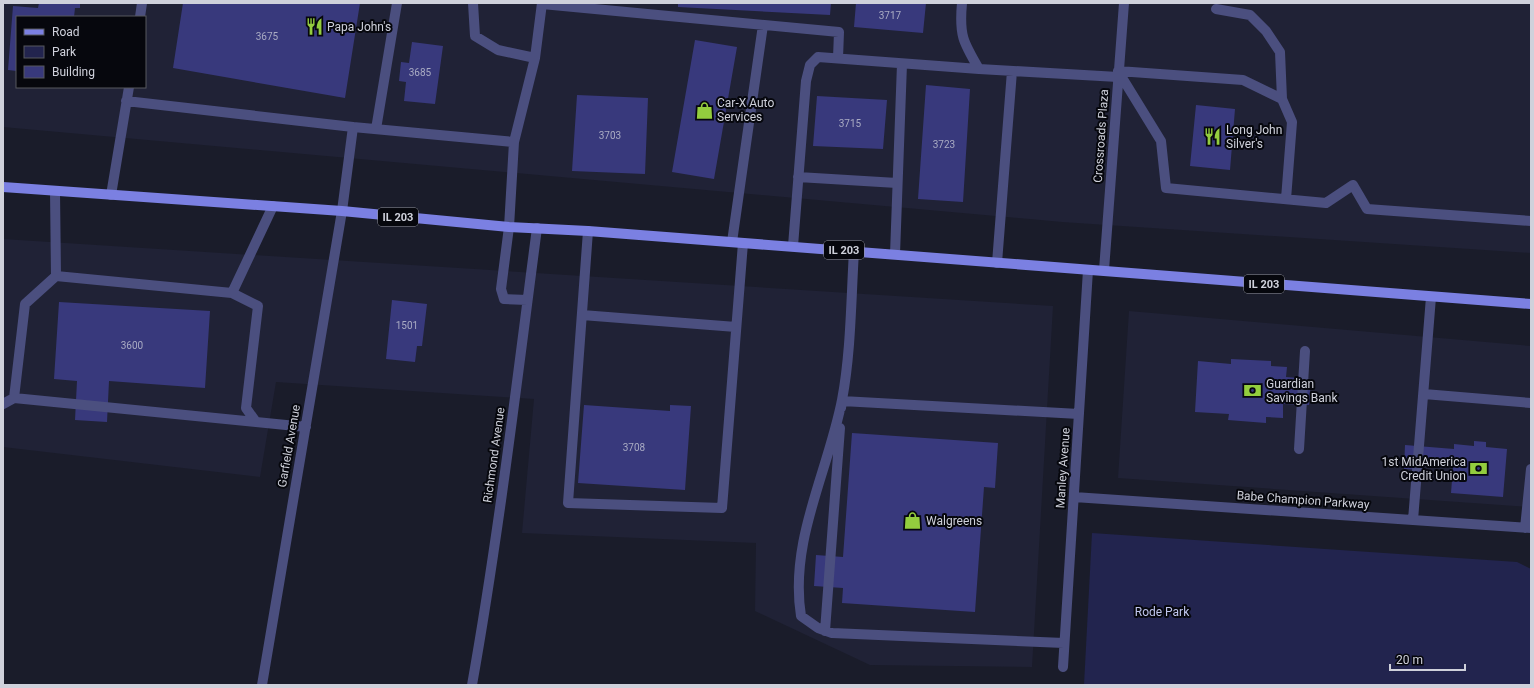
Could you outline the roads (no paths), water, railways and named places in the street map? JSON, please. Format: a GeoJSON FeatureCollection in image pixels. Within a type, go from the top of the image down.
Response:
{"type":"FeatureCollection","features":[{"type":"Feature","properties":{"kind":"main road","name":"IL 203"},"geometry":{"type":"LineString","coordinates":[[3,187],[342,211],[509,227],[588,231],[793,246],[1531,304]]}},
{"type":"Feature","properties":{"kind":"street"},"geometry":{"type":"LineString","coordinates":[[140,16],[142,3]]}},
{"type":"Feature","properties":{"kind":"street"},"geometry":{"type":"LineString","coordinates":[[376,129],[397,3]]}},
{"type":"Feature","properties":{"kind":"street"},"geometry":{"type":"LineString","coordinates":[[473,3],[475,36],[498,50],[535,58]]}},
{"type":"Feature","properties":{"kind":"street"},"geometry":{"type":"LineString","coordinates":[[527,300],[504,299],[502,294],[509,227],[514,142],[535,58],[542,3],[636,8],[763,25],[839,32],[838,58]]}},
{"type":"Feature","properties":{"kind":"street"},"geometry":{"type":"LineString","coordinates":[[962,3],[960,25],[963,42],[979,69]]}},
{"type":"Feature","properties":{"kind":"street","name":"Crossroads Plaza"},"geometry":{"type":"LineString","coordinates":[[1104,270],[1124,3]]}},
{"type":"Feature","properties":{"kind":"street"},"geometry":{"type":"LineString","coordinates":[[1216,9],[1250,16],[1266,31],[1280,52],[1282,99],[1292,122],[1286,199]]}},
{"type":"Feature","properties":{"kind":"street"},"geometry":{"type":"LineString","coordinates":[[732,242],[763,25]]}},
{"type":"Feature","properties":{"kind":"street"},"geometry":{"type":"LineString","coordinates":[[793,246],[806,80],[810,65],[818,57],[1012,71],[1243,80],[1282,99]]}},
{"type":"Feature","properties":{"kind":"street"},"geometry":{"type":"LineString","coordinates":[[894,254],[902,64]]}},
{"type":"Feature","properties":{"kind":"street"},"geometry":{"type":"LineString","coordinates":[[997,262],[1012,71]]}},
{"type":"Feature","properties":{"kind":"street"},"geometry":{"type":"LineString","coordinates":[[1118,74],[1161,141],[1166,188],[1326,203],[1352,185],[1367,209],[1531,221]]}},
{"type":"Feature","properties":{"kind":"street"},"geometry":{"type":"LineString","coordinates":[[111,194],[129,88]]}},
{"type":"Feature","properties":{"kind":"street"},"geometry":{"type":"LineString","coordinates":[[126,101],[353,127],[514,142]]}},
{"type":"Feature","properties":{"kind":"street","name":"Garfield Avenue"},"geometry":{"type":"LineString","coordinates":[[262,685],[342,211],[353,127]]}},
{"type":"Feature","properties":{"kind":"street"},"geometry":{"type":"LineString","coordinates":[[798,177],[897,183]]}},
{"type":"Feature","properties":{"kind":"street"},"geometry":{"type":"LineString","coordinates":[[55,191],[56,276]]}},
{"type":"Feature","properties":{"kind":"street"},"geometry":{"type":"LineString","coordinates":[[232,293],[273,206]]}},
{"type":"Feature","properties":{"kind":"street","name":"Richmond Avenue"},"geometry":{"type":"LineString","coordinates":[[472,685],[486,607],[514,412],[536,228]]}},
{"type":"Feature","properties":{"kind":"street"},"geometry":{"type":"LineString","coordinates":[[588,231],[568,503],[722,508],[743,243]]}},
{"type":"Feature","properties":{"kind":"street"},"geometry":{"type":"LineString","coordinates":[[825,631],[854,251]]}},
{"type":"Feature","properties":{"kind":"street","name":"Manley Avenue"},"geometry":{"type":"LineString","coordinates":[[1063,667],[1088,270]]}},
{"type":"Feature","properties":{"kind":"street"},"geometry":{"type":"LineString","coordinates":[[14,398],[25,304],[56,276],[232,293],[258,306],[246,408],[256,422]]}},
{"type":"Feature","properties":{"kind":"street"},"geometry":{"type":"LineString","coordinates":[[1413,520],[1431,296]]}},
{"type":"Feature","properties":{"kind":"street"},"geometry":{"type":"LineString","coordinates":[[582,315],[736,327]]}},
{"type":"Feature","properties":{"kind":"street"},"geometry":{"type":"LineString","coordinates":[[1299,449],[1305,351]]}},
{"type":"Feature","properties":{"kind":"street"},"geometry":{"type":"LineString","coordinates":[[1424,394],[1531,403]]}},
{"type":"Feature","properties":{"kind":"street"},"geometry":{"type":"LineString","coordinates":[[3,404],[14,398],[306,427]]}},
{"type":"Feature","properties":{"kind":"street"},"geometry":{"type":"LineString","coordinates":[[842,401],[1079,414]]}},
{"type":"Feature","properties":{"kind":"street"},"geometry":{"type":"LineString","coordinates":[[842,401],[827,462],[819,483],[804,534],[799,569],[798,593],[801,616],[808,622],[832,633],[1064,644]]}},
{"type":"Feature","properties":{"kind":"street"},"geometry":{"type":"LineString","coordinates":[[1528,528],[1531,470]]}},
{"type":"Feature","properties":{"kind":"street","name":"Babe Champion Parkway"},"geometry":{"type":"LineString","coordinates":[[1074,497],[1528,528]]}},
{"type":"Feature","properties":{"kind":"place","name":"Papa John's"},"geometry":{"type":"Point","coordinates":[314,27]}},
{"type":"Feature","properties":{"kind":"place","name":"Car-X Auto Services"},"geometry":{"type":"Point","coordinates":[704,110]}},
{"type":"Feature","properties":{"kind":"place","name":"Long John Silver's"},"geometry":{"type":"Point","coordinates":[1213,137]}},
{"type":"Feature","properties":{"kind":"place","name":"Guardian Savings Bank"},"geometry":{"type":"Point","coordinates":[1253,391]}},
{"type":"Feature","properties":{"kind":"place","name":"1st MidAmerica Credit Union"},"geometry":{"type":"Point","coordinates":[1479,469]}},
{"type":"Feature","properties":{"kind":"place","name":"Walgreens"},"geometry":{"type":"Point","coordinates":[913,521]}},
{"type":"Feature","properties":{"kind":"park label","name":"Rode Park"},"geometry":{"type":"Point","coordinates":[1162,612]}}]}
